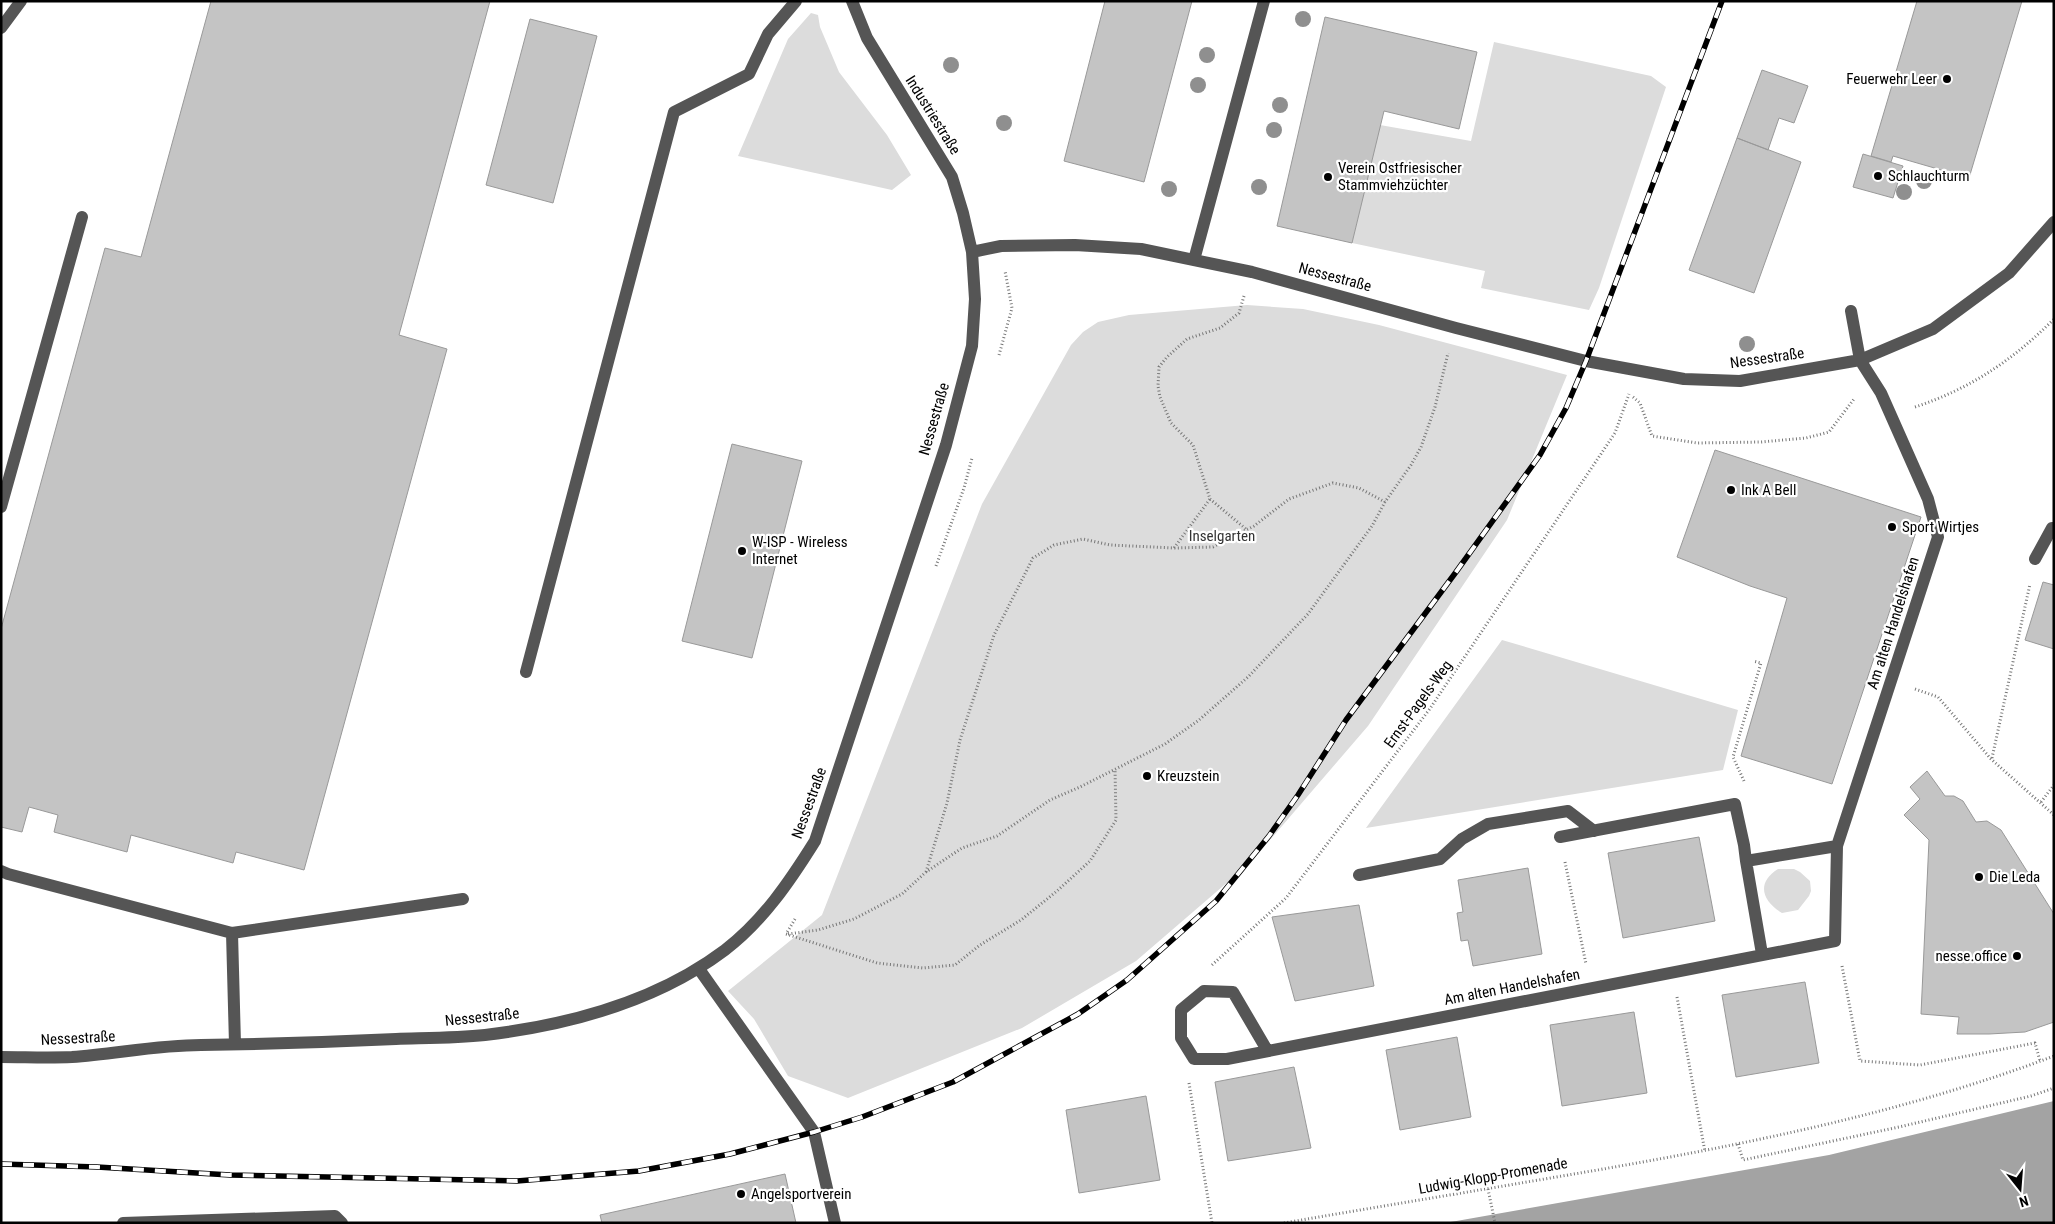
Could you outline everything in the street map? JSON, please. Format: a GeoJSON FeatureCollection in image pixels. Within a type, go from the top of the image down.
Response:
{"type":"FeatureCollection","features":[{"type":"Feature","properties":{"kind":"street"},"geometry":{"type":"LineString","coordinates":[[1,28],[21,1]]}},
{"type":"Feature","properties":{"kind":"street"},"geometry":{"type":"LineString","coordinates":[[526,672],[674,112],[749,74],[768,34],[796,1]]}},
{"type":"Feature","properties":{"kind":"street","name":"Industriestraße"},"geometry":{"type":"LineString","coordinates":[[852,1],[867,38],[952,177],[972,252]]}},
{"type":"Feature","properties":{"kind":"street"},"geometry":{"type":"LineString","coordinates":[[1194,260],[1264,1]]}},
{"type":"Feature","properties":{"kind":"street"},"geometry":{"type":"LineString","coordinates":[[1,507],[82,218]]}},
{"type":"Feature","properties":{"kind":"street","name":"Nessestraße"},"geometry":{"type":"LineString","coordinates":[[1,1057],[70,1057],[189,1045],[325,1043],[483,1035],[549,1026],[610,1009],[657,990],[699,969],[727,949],[752,926],[785,889],[814,841],[946,445],[972,346],[976,299],[972,252],[1000,246],[1075,245],[1141,248],[1252,272],[1456,328],[1586,361],[1684,379],[1740,382],[1860,360],[1933,328],[2009,273],[2054,222]]}},
{"type":"Feature","properties":{"kind":"street"},"geometry":{"type":"LineString","coordinates":[[1851,311],[1860,360]]}},
{"type":"Feature","properties":{"kind":"street","name":"Am alten Handelshafen"},"geometry":{"type":"LineString","coordinates":[[1194,1059],[1227,1059],[1591,988],[1673,974],[1762,954],[1834,941],[1836,846],[1938,537],[1928,500],[1891,415],[1881,393],[1860,360]]}},
{"type":"Feature","properties":{"kind":"street"},"geometry":{"type":"LineString","coordinates":[[2035,559],[2052,528],[2054,528]]}},
{"type":"Feature","properties":{"kind":"street"},"geometry":{"type":"LineString","coordinates":[[1560,837],[1735,804],[1744,845],[1762,954]]}},
{"type":"Feature","properties":{"kind":"street"},"geometry":{"type":"LineString","coordinates":[[1359,875],[1440,859],[1462,839],[1488,824],[1568,811],[1594,831]]}},
{"type":"Feature","properties":{"kind":"street"},"geometry":{"type":"LineString","coordinates":[[1746,861],[1836,846]]}},
{"type":"Feature","properties":{"kind":"street"},"geometry":{"type":"LineString","coordinates":[[1,871],[232,934],[463,899]]}},
{"type":"Feature","properties":{"kind":"street"},"geometry":{"type":"LineString","coordinates":[[232,934],[235,1044]]}},
{"type":"Feature","properties":{"kind":"street"},"geometry":{"type":"LineString","coordinates":[[699,969],[814,1132],[836,1223]]}},
{"type":"Feature","properties":{"kind":"street"},"geometry":{"type":"LineString","coordinates":[[1194,1059],[1180,1038],[1181,1010],[1204,991],[1234,992],[1267,1050]]}},
{"type":"Feature","properties":{"kind":"street"},"geometry":{"type":"LineString","coordinates":[[122,1223],[335,1216],[342,1223]]}},
{"type":"Feature","properties":{"kind":"path"},"geometry":{"type":"LineString","coordinates":[[1246,529],[1210,499],[1193,445],[1171,423],[1160,398],[1158,386],[1159,367],[1167,357],[1187,339],[1220,328],[1239,313],[1252,272]]}},
{"type":"Feature","properties":{"kind":"path"},"geometry":{"type":"LineString","coordinates":[[1891,415],[1946,397],[2004,364],[2054,319]]}},
{"type":"Feature","properties":{"kind":"path"},"geometry":{"type":"LineString","coordinates":[[786,934],[818,930],[854,919],[902,894],[926,872],[962,848],[997,836],[1050,800],[1165,744],[1199,720],[1248,677],[1308,614],[1372,526],[1385,502],[1411,465],[1421,448],[1435,407],[1456,328]]}},
{"type":"Feature","properties":{"kind":"path"},"geometry":{"type":"LineString","coordinates":[[1629,393],[1640,403],[1652,436],[1696,443],[1760,442],[1806,438],[1829,432],[1858,393],[1860,360]]}},
{"type":"Feature","properties":{"kind":"path","name":"Ernst-Pagels-Weg"},"geometry":{"type":"LineString","coordinates":[[1208,968],[1286,898],[1429,710],[1615,434],[1637,370]]}},
{"type":"Feature","properties":{"kind":"path"},"geometry":{"type":"LineString","coordinates":[[926,872],[947,803],[960,740],[994,635],[1033,558],[1054,545],[1083,539],[1110,545],[1174,548],[1213,547],[1254,526],[1289,499],[1333,483],[1359,488],[1385,502]]}},
{"type":"Feature","properties":{"kind":"path"},"geometry":{"type":"LineString","coordinates":[[1174,548],[1210,499]]}},
{"type":"Feature","properties":{"kind":"path"},"geometry":{"type":"LineString","coordinates":[[1991,759],[2035,559]]}},
{"type":"Feature","properties":{"kind":"path"},"geometry":{"type":"LineString","coordinates":[[1735,804],[1746,794],[1743,779],[1733,757],[1761,663],[1753,661]]}},
{"type":"Feature","properties":{"kind":"path"},"geometry":{"type":"LineString","coordinates":[[1891,681],[1938,697],[1991,759],[2054,815]]}},
{"type":"Feature","properties":{"kind":"path"},"geometry":{"type":"LineString","coordinates":[[752,926],[769,932],[786,934],[877,963],[924,968],[955,965],[980,946],[1021,920],[1090,861],[1116,820],[1115,769]]}},
{"type":"Feature","properties":{"kind":"path"},"geometry":{"type":"LineString","coordinates":[[2041,802],[2054,785]]}},
{"type":"Feature","properties":{"kind":"path"},"geometry":{"type":"LineString","coordinates":[[1560,837],[1591,988]]}},
{"type":"Feature","properties":{"kind":"path"},"geometry":{"type":"LineString","coordinates":[[1834,941],[1841,960],[1860,1061],[1920,1064],[2035,1043],[2040,1061]]}},
{"type":"Feature","properties":{"kind":"path"},"geometry":{"type":"LineString","coordinates":[[1673,974],[1705,1152]]}},
{"type":"Feature","properties":{"kind":"path","name":"Ludwig-Klopp-Promenade"},"geometry":{"type":"LineString","coordinates":[[1284,1223],[1705,1152],[1868,1114],[1994,1077],[2054,1056]]}},
{"type":"Feature","properties":{"kind":"path"},"geometry":{"type":"LineString","coordinates":[[1194,1059],[1188,1085],[1212,1223]]}},
{"type":"Feature","properties":{"kind":"path"},"geometry":{"type":"LineString","coordinates":[[1738,1144],[1742,1160],[1899,1127],[2031,1096],[2054,1088]]}},
{"type":"Feature","properties":{"kind":"path"},"geometry":{"type":"LineString","coordinates":[[1488,1189],[1495,1223]]}},
{"type":"Feature","properties":{"kind":"green space"},"geometry":{"type":"Polygon","coordinates":[[[811,13],[818,15],[820,27],[839,72],[887,135],[911,175],[892,190],[738,156],[788,39],[811,13]]]}},
{"type":"Feature","properties":{"kind":"green space"},"geometry":{"type":"Polygon","coordinates":[[[1494,42],[1651,76],[1666,87],[1599,288],[1589,310],[1481,288],[1485,271],[1352,243],[1380,125],[1471,141],[1494,42]]]}},
{"type":"Feature","properties":{"kind":"green space","name":"Inselgarten"},"geometry":{"type":"Polygon","coordinates":[[[1247,305],[1303,309],[1379,325],[1567,375],[1507,520],[1368,726],[1251,862],[1136,961],[1022,1028],[848,1098],[788,1076],[754,1019],[728,991],[822,915],[982,504],[1071,345],[1083,332],[1098,322],[1129,315],[1247,305]]]}},
{"type":"Feature","properties":{"kind":"green space"},"geometry":{"type":"Polygon","coordinates":[[[1502,640],[1738,710],[1723,770],[1366,828],[1502,640]]]}},
{"type":"Feature","properties":{"kind":"green space"},"geometry":{"type":"Polygon","coordinates":[[[1778,869],[1794,869],[1810,881],[1811,891],[1809,896],[1798,910],[1782,913],[1766,897],[1764,886],[1771,874],[1778,869]]]}},
{"type":"Feature","properties":{"kind":"shaded area"},"geometry":{"type":"Polygon","coordinates":[[[2054,1101],[2054,1223],[1445,1223],[1829,1155],[2054,1101]]]}},
{"type":"Feature","properties":{"kind":"building"},"geometry":{"type":"Polygon","coordinates":[[[211,1],[490,1],[399,335],[447,349],[304,870],[236,852],[233,863],[131,835],[127,852],[54,832],[58,815],[29,807],[22,832],[1,827],[1,629],[105,248],[141,257],[211,1]]]}},
{"type":"Feature","properties":{"kind":"building"},"geometry":{"type":"Polygon","coordinates":[[[1105,1],[1192,1],[1144,182],[1064,161],[1105,1]]]}},
{"type":"Feature","properties":{"kind":"building","name":"Feuerwehr Leer"},"geometry":{"type":"Polygon","coordinates":[[[1917,1],[2022,1],[1969,178],[1893,156],[1891,162],[1871,156],[1917,1]]]}},
{"type":"Feature","properties":{"kind":"building","name":"Verein Ostfriesischer Stammviehzüchter"},"geometry":{"type":"Polygon","coordinates":[[[1325,17],[1477,52],[1459,129],[1384,111],[1352,243],[1277,226],[1325,17]]]}},
{"type":"Feature","properties":{"kind":"building"},"geometry":{"type":"Polygon","coordinates":[[[530,19],[597,36],[553,203],[486,185],[530,19]]]}},
{"type":"Feature","properties":{"kind":"building"},"geometry":{"type":"Polygon","coordinates":[[[1762,70],[1808,86],[1794,123],[1779,118],[1768,150],[1737,138],[1762,70]]]}},
{"type":"Feature","properties":{"kind":"building"},"geometry":{"type":"Polygon","coordinates":[[[1737,138],[1801,162],[1754,293],[1689,270],[1737,138]]]}},
{"type":"Feature","properties":{"kind":"building","name":"Schlauchturm"},"geometry":{"type":"Polygon","coordinates":[[[1863,154],[1903,166],[1893,198],[1853,187],[1863,154]]]}},
{"type":"Feature","properties":{"kind":"building","name":"W-ISP - Wireless Internet"},"geometry":{"type":"Polygon","coordinates":[[[732,444],[802,461],[752,658],[682,641],[732,444]]]}},
{"type":"Feature","properties":{"kind":"building"},"geometry":{"type":"Polygon","coordinates":[[[1715,450],[1921,517],[1832,784],[1741,756],[1787,598],[1750,586],[1677,557],[1715,450]]]}},
{"type":"Feature","properties":{"kind":"building"},"geometry":{"type":"Polygon","coordinates":[[[2043,582],[2054,585],[2054,649],[2025,640],[2043,582]]]}},
{"type":"Feature","properties":{"kind":"building","name":"Die Leda"},"geometry":{"type":"Polygon","coordinates":[[[1927,771],[1945,796],[1954,796],[1963,801],[1976,822],[1987,821],[2001,830],[2054,914],[2054,1022],[2025,1032],[1957,1034],[1959,1017],[1921,1014],[1929,840],[1904,815],[1920,799],[1910,787],[1927,771]]]}},
{"type":"Feature","properties":{"kind":"building"},"geometry":{"type":"Polygon","coordinates":[[[1699,837],[1715,921],[1623,938],[1608,853],[1699,837]]]}},
{"type":"Feature","properties":{"kind":"building"},"geometry":{"type":"Polygon","coordinates":[[[1528,868],[1542,954],[1473,966],[1468,940],[1461,941],[1457,913],[1463,912],[1458,880],[1528,868]]]}},
{"type":"Feature","properties":{"kind":"building"},"geometry":{"type":"Polygon","coordinates":[[[1359,905],[1374,986],[1295,1001],[1272,917],[1359,905]]]}},
{"type":"Feature","properties":{"kind":"building"},"geometry":{"type":"Polygon","coordinates":[[[1805,982],[1819,1063],[1736,1077],[1722,995],[1805,982]]]}},
{"type":"Feature","properties":{"kind":"building"},"geometry":{"type":"Polygon","coordinates":[[[1634,1012],[1647,1093],[1562,1106],[1550,1025],[1634,1012]]]}},
{"type":"Feature","properties":{"kind":"building"},"geometry":{"type":"Polygon","coordinates":[[[1457,1037],[1471,1117],[1400,1130],[1386,1050],[1457,1037]]]}},
{"type":"Feature","properties":{"kind":"building"},"geometry":{"type":"Polygon","coordinates":[[[1294,1067],[1311,1148],[1228,1161],[1215,1082],[1294,1067]]]}},
{"type":"Feature","properties":{"kind":"building"},"geometry":{"type":"Polygon","coordinates":[[[1146,1096],[1160,1180],[1079,1193],[1066,1110],[1146,1096]]]}},
{"type":"Feature","properties":{"kind":"building","name":"Angelsportverein"},"geometry":{"type":"Polygon","coordinates":[[[785,1174],[796,1223],[602,1223],[600,1215],[785,1174]]]}},
{"type":"Feature","properties":{"kind":"railway"},"geometry":{"type":"LineString","coordinates":[[1,1164],[97,1167],[230,1175],[517,1181],[639,1171],[730,1154],[862,1117],[953,1082],[1078,1014],[1127,980],[1216,901],[1269,836],[1346,720],[1540,455],[1566,408],[1586,361],[1722,1]]}},
{"type":"Feature","properties":{"kind":"place","name":"Feuerwehr Leer"},"geometry":{"type":"Point","coordinates":[1947,79]}},
{"type":"Feature","properties":{"kind":"place","name":"Schlauchturm"},"geometry":{"type":"Point","coordinates":[1878,176]}},
{"type":"Feature","properties":{"kind":"place","name":"Verein Ostfriesischer Stammviehzüchter"},"geometry":{"type":"Point","coordinates":[1328,177]}},
{"type":"Feature","properties":{"kind":"place","name":"Ink A Bell"},"geometry":{"type":"Point","coordinates":[1731,490]}},
{"type":"Feature","properties":{"kind":"place","name":"Sport Wirtjes"},"geometry":{"type":"Point","coordinates":[1892,527]}},
{"type":"Feature","properties":{"kind":"place","name":"W-ISP - Wireless Internet"},"geometry":{"type":"Point","coordinates":[742,551]}},
{"type":"Feature","properties":{"kind":"place","name":"Kreuzstein"},"geometry":{"type":"Point","coordinates":[1147,776]}},
{"type":"Feature","properties":{"kind":"place","name":"Die Leda"},"geometry":{"type":"Point","coordinates":[1979,877]}},
{"type":"Feature","properties":{"kind":"place","name":"nesse.office"},"geometry":{"type":"Point","coordinates":[2017,956]}},
{"type":"Feature","properties":{"kind":"place","name":"Angelsportverein"},"geometry":{"type":"Point","coordinates":[741,1194]}}]}
